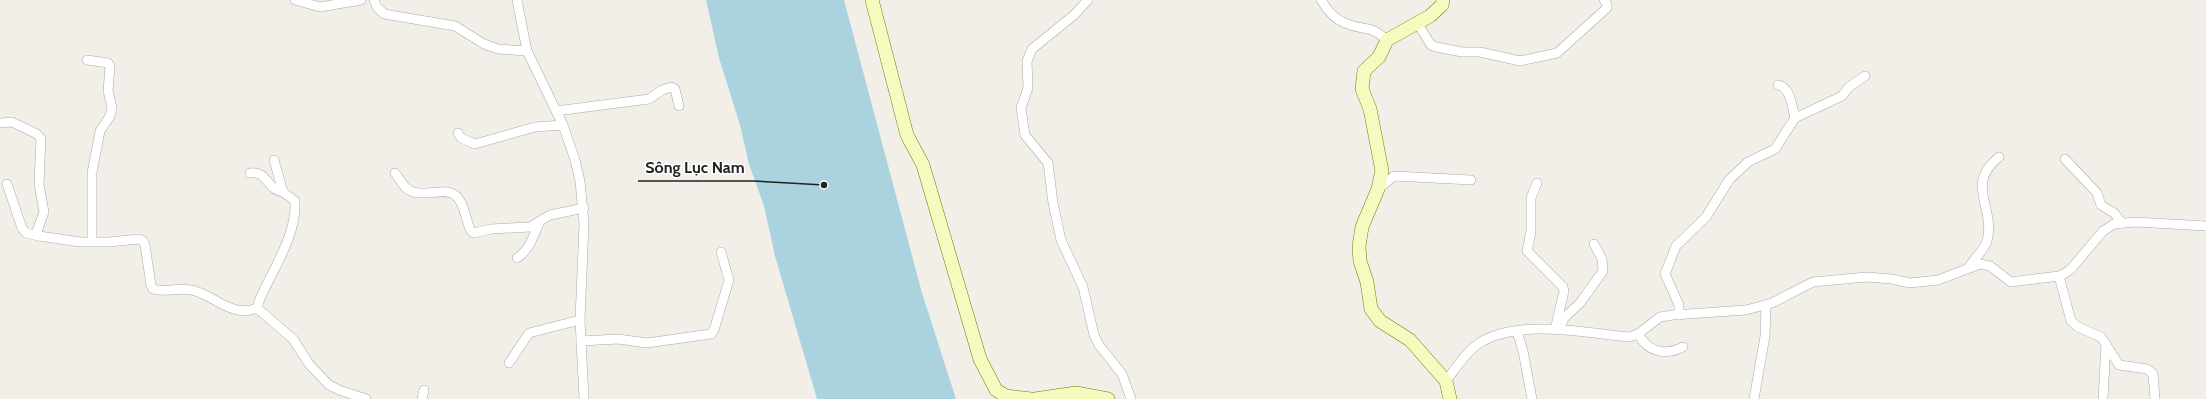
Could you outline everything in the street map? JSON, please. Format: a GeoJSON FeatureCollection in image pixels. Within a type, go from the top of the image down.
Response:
{"type":"FeatureCollection","features":[{"type":"Feature","properties":{"kind":"street"},"geometry":{"type":"LineString","coordinates":[[295,0],[320,7],[361,0]]}},
{"type":"Feature","properties":{"kind":"street"},"geometry":{"type":"LineString","coordinates":[[374,0],[377,7],[384,14],[455,26],[484,44],[498,49],[527,51]]}},
{"type":"Feature","properties":{"kind":"street"},"geometry":{"type":"LineString","coordinates":[[517,0],[527,51],[563,125],[575,160],[584,208],[580,320],[584,399]]}},
{"type":"Feature","properties":{"kind":"street"},"geometry":{"type":"LineString","coordinates":[[872,0],[907,135],[923,165],[980,359],[996,390],[1006,396],[1031,399]]}},
{"type":"Feature","properties":{"kind":"street"},"geometry":{"type":"LineString","coordinates":[[1088,0],[1074,15],[1032,49],[1028,54],[1028,88],[1021,108],[1025,135],[1048,163],[1053,203],[1062,240],[1083,287],[1094,335],[1099,346],[1122,374],[1131,399]]}},
{"type":"Feature","properties":{"kind":"street"},"geometry":{"type":"LineString","coordinates":[[1321,0],[1329,12],[1341,21],[1350,25],[1370,28],[1387,40]]}},
{"type":"Feature","properties":{"kind":"street"},"geometry":{"type":"LineString","coordinates":[[1443,0],[1438,8],[1418,24],[1387,40],[1379,57],[1364,71],[1361,83],[1370,110],[1382,171],[1378,189],[1362,227],[1359,246],[1360,261],[1367,282],[1371,309],[1380,321],[1410,340],[1446,381],[1450,399]]}},
{"type":"Feature","properties":{"kind":"street"},"geometry":{"type":"LineString","coordinates":[[1418,24],[1431,45],[1436,47],[1462,52],[1480,52],[1512,61],[1533,60],[1557,53],[1573,40],[1607,8],[1607,4],[1604,0]]}},
{"type":"Feature","properties":{"kind":"street"},"geometry":{"type":"LineString","coordinates":[[88,60],[108,63],[110,66],[108,91],[112,107],[110,116],[100,131],[92,173],[92,241]]}},
{"type":"Feature","properties":{"kind":"street"},"geometry":{"type":"LineString","coordinates":[[1679,315],[1679,305],[1665,274],[1676,246],[1706,217],[1729,180],[1753,158],[1775,149],[1795,118],[1842,96],[1849,87],[1865,76]]}},
{"type":"Feature","properties":{"kind":"street"},"geometry":{"type":"LineString","coordinates":[[1778,85],[1782,86],[1788,91],[1795,118]]}},
{"type":"Feature","properties":{"kind":"street"},"geometry":{"type":"LineString","coordinates":[[556,111],[649,99],[671,87],[674,89],[679,106]]}},
{"type":"Feature","properties":{"kind":"street"},"geometry":{"type":"LineString","coordinates":[[0,123],[12,122],[37,134],[41,139],[39,184],[44,212],[37,231],[40,236]]}},
{"type":"Feature","properties":{"kind":"street"},"geometry":{"type":"LineString","coordinates":[[458,134],[462,138],[475,144],[535,127],[563,125]]}},
{"type":"Feature","properties":{"kind":"street"},"geometry":{"type":"LineString","coordinates":[[1969,267],[1987,240],[1987,212],[1982,189],[1984,174],[1989,165],[1999,157]]}},
{"type":"Feature","properties":{"kind":"street"},"geometry":{"type":"LineString","coordinates":[[2065,159],[2097,193],[2101,205],[2114,213],[2122,223]]}},
{"type":"Feature","properties":{"kind":"street"},"geometry":{"type":"LineString","coordinates":[[274,160],[283,192]]}},
{"type":"Feature","properties":{"kind":"street"},"geometry":{"type":"LineString","coordinates":[[7,184],[22,228],[26,233],[80,242],[109,242],[139,239],[143,241],[153,289],[190,289],[240,311],[250,312],[257,308],[289,235],[296,211],[295,201],[283,192],[270,187],[258,171],[250,172]]}},
{"type":"Feature","properties":{"kind":"street"},"geometry":{"type":"LineString","coordinates":[[395,173],[407,189],[413,192],[454,194],[462,202],[470,232],[500,229],[521,229],[530,227],[550,215],[584,208]]}},
{"type":"Feature","properties":{"kind":"street"},"geometry":{"type":"LineString","coordinates":[[1378,189],[1394,176],[1471,180]]}},
{"type":"Feature","properties":{"kind":"street"},"geometry":{"type":"LineString","coordinates":[[1537,183],[1531,198],[1531,232],[1527,251],[1563,287],[1564,291],[1558,330]]}},
{"type":"Feature","properties":{"kind":"street"},"geometry":{"type":"LineString","coordinates":[[516,258],[523,254],[528,248],[541,220]]}},
{"type":"Feature","properties":{"kind":"street"},"geometry":{"type":"LineString","coordinates":[[1446,381],[1468,352],[1478,344],[1501,333],[1558,330],[1629,337],[1638,334],[1660,317],[1746,310],[1766,305],[1813,282],[1866,277],[1892,279],[1910,283],[1938,280],[1969,267],[1985,264],[2010,282],[2059,276],[2071,269],[2103,231],[2114,224],[2206,226]]}},
{"type":"Feature","properties":{"kind":"street"},"geometry":{"type":"LineString","coordinates":[[1558,330],[1564,318],[1580,303],[1603,271],[1602,259],[1594,244]]}},
{"type":"Feature","properties":{"kind":"street"},"geometry":{"type":"LineString","coordinates":[[582,341],[618,339],[647,343],[711,334],[714,330],[729,280],[721,252]]}},
{"type":"Feature","properties":{"kind":"street"},"geometry":{"type":"LineString","coordinates":[[2059,276],[2071,321],[2078,327],[2101,337],[2119,365],[2147,370],[2153,374],[2155,399]]}},
{"type":"Feature","properties":{"kind":"street"},"geometry":{"type":"LineString","coordinates":[[1754,399],[1765,336],[1766,305]]}},
{"type":"Feature","properties":{"kind":"street"},"geometry":{"type":"LineString","coordinates":[[257,308],[292,338],[310,364],[329,384],[339,390],[366,399]]}},
{"type":"Feature","properties":{"kind":"street"},"geometry":{"type":"LineString","coordinates":[[509,363],[529,333],[580,320]]}},
{"type":"Feature","properties":{"kind":"street"},"geometry":{"type":"LineString","coordinates":[[1517,331],[1523,351],[1532,399]]}},
{"type":"Feature","properties":{"kind":"street"},"geometry":{"type":"LineString","coordinates":[[1638,334],[1649,348],[1662,352],[1671,353],[1683,347]]}},
{"type":"Feature","properties":{"kind":"street"},"geometry":{"type":"LineString","coordinates":[[2103,399],[2106,344]]}},
{"type":"Feature","properties":{"kind":"street"},"geometry":{"type":"LineString","coordinates":[[1035,399],[1076,393],[1108,399]]}},
{"type":"Feature","properties":{"kind":"water"},"geometry":{"type":"Polygon","coordinates":[[[706,0],[844,0],[922,293],[956,399],[817,399],[775,256],[764,206],[749,164],[740,125],[719,58],[706,0]]]}},
{"type":"Feature","properties":{"kind":"place","name":"Sông Lục Nam"},"geometry":{"type":"Point","coordinates":[824,185]}}]}
